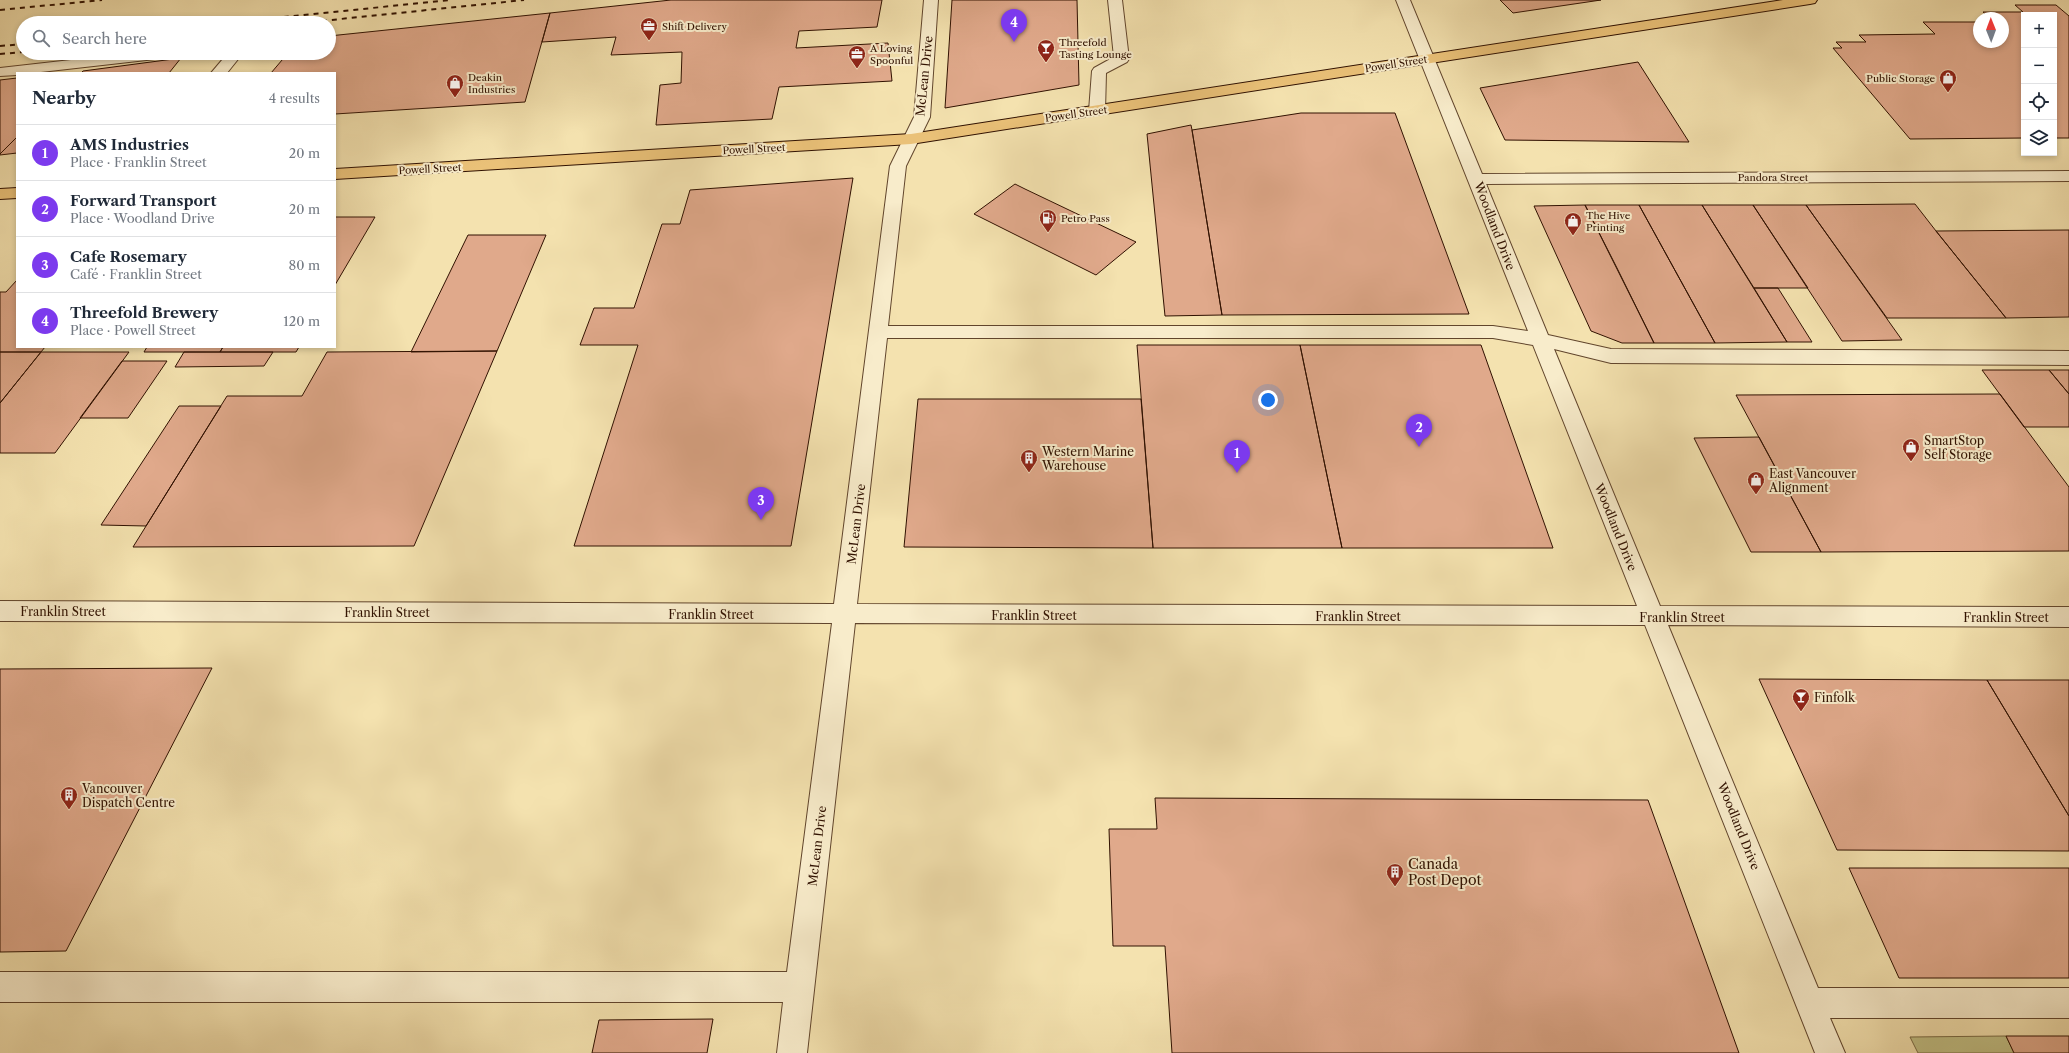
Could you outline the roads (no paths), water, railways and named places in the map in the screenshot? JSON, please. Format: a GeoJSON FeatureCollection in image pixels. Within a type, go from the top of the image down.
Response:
{"type":"FeatureCollection","features":[{"type":"Feature","properties":{"kind":"main road","name":"Powell Street"},"geometry":{"type":"LineString","coordinates":[[336,174],[911,139],[1810,0]]}},
{"type":"Feature","properties":{"kind":"main road"},"geometry":{"type":"LineString","coordinates":[[0,194],[16,193]]}},
{"type":"Feature","properties":{"kind":"street","name":"McLean Drive"},"geometry":{"type":"LineString","coordinates":[[792,1053],[898,166],[922,117],[930,0]]}},
{"type":"Feature","properties":{"kind":"street"},"geometry":{"type":"LineString","coordinates":[[1097,111],[1098,71],[1122,58],[1115,0]]}},
{"type":"Feature","properties":{"kind":"street","name":"Woodland Drive"},"geometry":{"type":"LineString","coordinates":[[1402,0],[1477,179],[1539,339],[1830,1053]]}},
{"type":"Feature","properties":{"kind":"street"},"geometry":{"type":"LineString","coordinates":[[0,72],[109,60]]}},
{"type":"Feature","properties":{"kind":"street"},"geometry":{"type":"LineString","coordinates":[[220,72],[230,60]]}},
{"type":"Feature","properties":{"kind":"street","name":"Pandora Street"},"geometry":{"type":"LineString","coordinates":[[1477,179],[2069,176]]}},
{"type":"Feature","properties":{"kind":"street"},"geometry":{"type":"LineString","coordinates":[[879,332],[1493,332],[1539,339],[1611,356],[2069,358]]}},
{"type":"Feature","properties":{"kind":"street","name":"Franklin Street"},"geometry":{"type":"LineString","coordinates":[[0,611],[1653,617],[2069,617]]}},
{"type":"Feature","properties":{"kind":"street"},"geometry":{"type":"LineString","coordinates":[[0,987],[800,987]]}},
{"type":"Feature","properties":{"kind":"street"},"geometry":{"type":"LineString","coordinates":[[1810,1003],[2069,1004]]}},
{"type":"Feature","properties":{"kind":"railway"},"geometry":{"type":"LineString","coordinates":[[0,10],[102,0]]}},
{"type":"Feature","properties":{"kind":"railway"},"geometry":{"type":"LineString","coordinates":[[293,16],[451,0]]}},
{"type":"Feature","properties":{"kind":"railway"},"geometry":{"type":"LineString","coordinates":[[336,19],[524,0]]}},
{"type":"Feature","properties":{"kind":"railway"},"geometry":{"type":"LineString","coordinates":[[0,46],[16,45]]}},
{"type":"Feature","properties":{"kind":"railway"},"geometry":{"type":"LineString","coordinates":[[0,54],[16,53]]}},
{"type":"Feature","properties":{"kind":"place","name":"Shift Delivery"},"geometry":{"type":"Point","coordinates":[649,41]}},
{"type":"Feature","properties":{"kind":"place","name":"Threefold Brewery"},"geometry":{"type":"Point","coordinates":[1014,42]}},
{"type":"Feature","properties":{"kind":"place","name":"Threefold Tasting Lounge"},"geometry":{"type":"Point","coordinates":[1046,63]}},
{"type":"Feature","properties":{"kind":"place","name":"A Loving Spoonful"},"geometry":{"type":"Point","coordinates":[857,69]}},
{"type":"Feature","properties":{"kind":"place","name":"Public Storage"},"geometry":{"type":"Point","coordinates":[1948,93]}},
{"type":"Feature","properties":{"kind":"place","name":"Deakin Industries"},"geometry":{"type":"Point","coordinates":[455,98]}},
{"type":"Feature","properties":{"kind":"place","name":"Petro Pass"},"geometry":{"type":"Point","coordinates":[1048,233]}},
{"type":"Feature","properties":{"kind":"place","name":"The Hive Printing"},"geometry":{"type":"Point","coordinates":[1573,236]}},
{"type":"Feature","properties":{"kind":"place","name":"Forward Transport"},"geometry":{"type":"Point","coordinates":[1419,447]}},
{"type":"Feature","properties":{"kind":"place","name":"SmartStop Self Storage"},"geometry":{"type":"Point","coordinates":[1911,462]}},
{"type":"Feature","properties":{"kind":"place","name":"Western Marine Warehouse"},"geometry":{"type":"Point","coordinates":[1029,473]}},
{"type":"Feature","properties":{"kind":"place","name":"AMS Industries"},"geometry":{"type":"Point","coordinates":[1237,473]}},
{"type":"Feature","properties":{"kind":"place","name":"East Vancouver Alignment"},"geometry":{"type":"Point","coordinates":[1756,495]}},
{"type":"Feature","properties":{"kind":"place","name":"Cafe Rosemary"},"geometry":{"type":"Point","coordinates":[761,520]}},
{"type":"Feature","properties":{"kind":"place","name":"Finfolk"},"geometry":{"type":"Point","coordinates":[1801,712]}},
{"type":"Feature","properties":{"kind":"place","name":"Vancouver Dispatch Centre"},"geometry":{"type":"Point","coordinates":[69,810]}},
{"type":"Feature","properties":{"kind":"place","name":"Canada Post Depot"},"geometry":{"type":"Point","coordinates":[1395,887]}}]}
